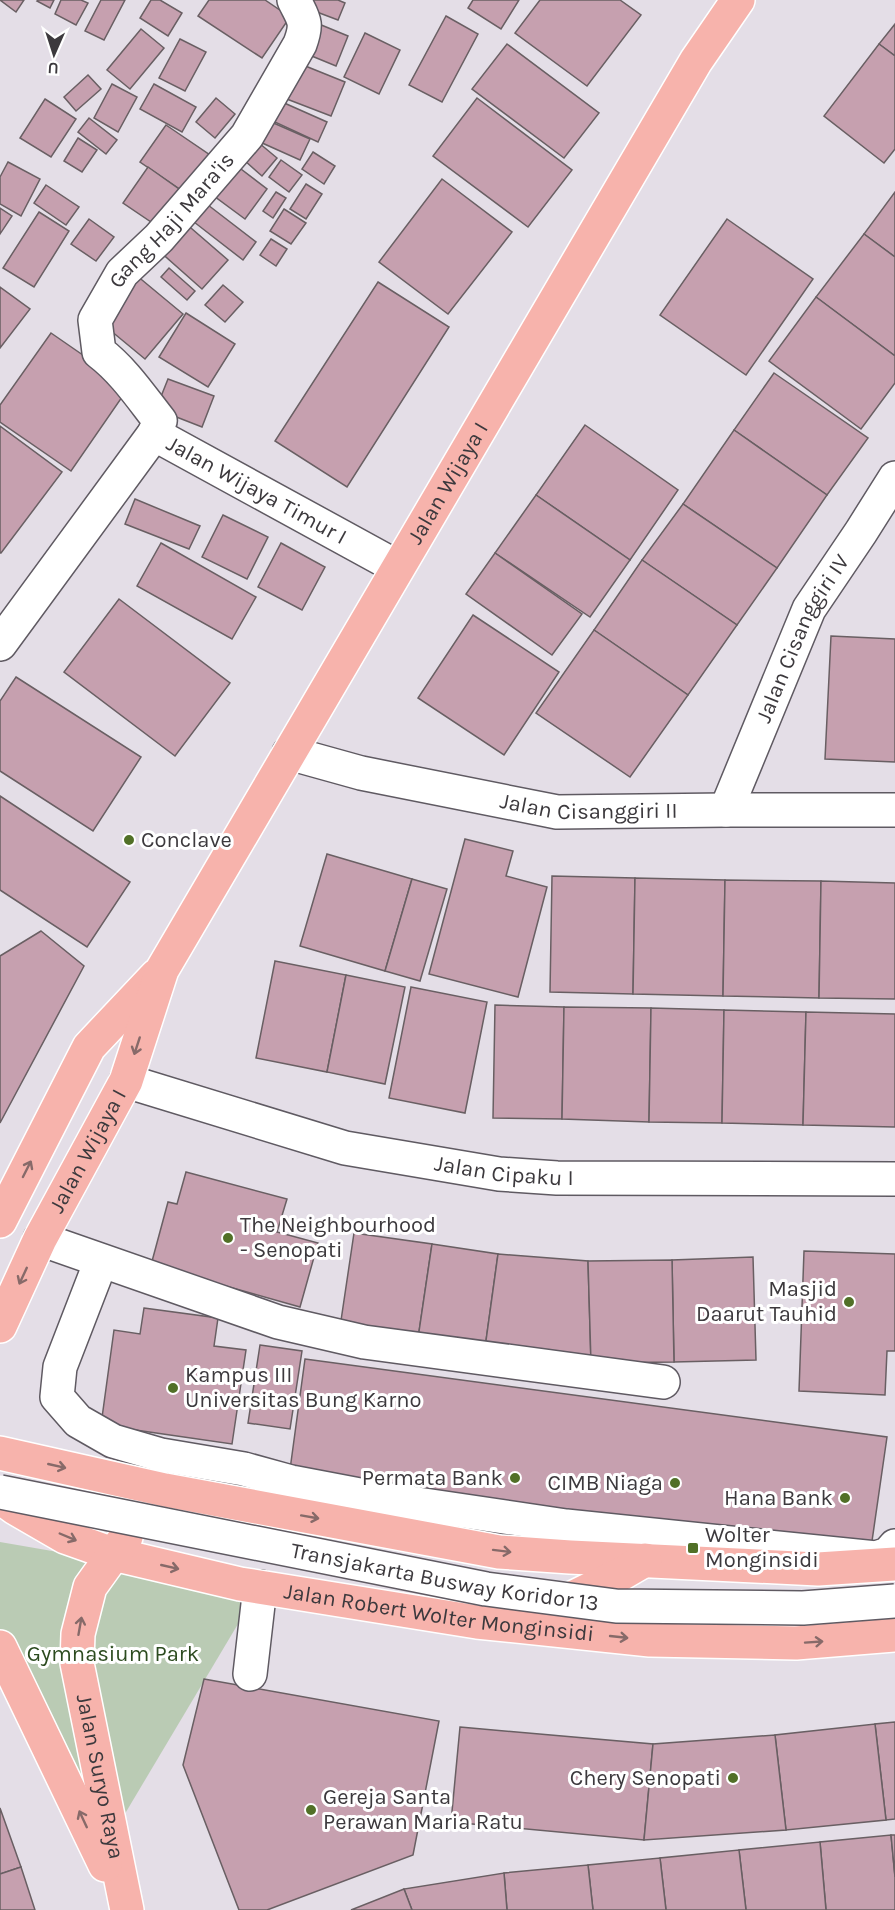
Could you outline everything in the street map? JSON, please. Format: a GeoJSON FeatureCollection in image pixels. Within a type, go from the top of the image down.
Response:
{"type":"FeatureCollection","features":[{"type":"Feature","properties":{"kind":"main road","name":"Jalan Wijaya I"},"geometry":{"type":"LineString","coordinates":[[0,1326],[40,1239],[126,1081],[162,970],[696,61],[738,0]]}},
{"type":"Feature","properties":{"kind":"main road","name":"Jalan Wijaya I"},"geometry":{"type":"LineString","coordinates":[[0,1221],[89,1047],[162,970]]}},
{"type":"Feature","properties":{"kind":"main road"},"geometry":{"type":"LineString","coordinates":[[0,1453],[165,1490],[499,1551],[575,1542],[645,1560],[818,1569],[895,1564]]}},
{"type":"Feature","properties":{"kind":"main road","name":"Jalan Suryo Raya"},"geometry":{"type":"LineString","coordinates":[[127,1910],[77,1663],[78,1634],[90,1587],[113,1554],[165,1490]]}},
{"type":"Feature","properties":{"kind":"main road","name":"Jalan Robert Wolter Monginsidi"},"geometry":{"type":"LineString","coordinates":[[0,1495],[15,1508],[65,1537],[113,1554],[260,1587],[477,1622],[650,1640],[796,1643],[895,1635]]}},
{"type":"Feature","properties":{"kind":"main road"},"geometry":{"type":"LineString","coordinates":[[477,1622],[503,1620],[543,1611],[645,1560]]}},
{"type":"Feature","properties":{"kind":"main road"},"geometry":{"type":"LineString","coordinates":[[818,1569],[853,1582],[895,1608]]}},
{"type":"Feature","properties":{"kind":"main road","name":"Jalan Suryo Raya"},"geometry":{"type":"LineString","coordinates":[[0,1647],[127,1910]]}},
{"type":"Feature","properties":{"kind":"street","name":"Gang Haji Mara'is"},"geometry":{"type":"LineString","coordinates":[[154,434],[160,421],[134,386],[110,360],[99,352],[95,321],[122,273],[159,238],[247,136],[300,44],[304,33],[305,23],[294,0]]}},
{"type":"Feature","properties":{"kind":"street","name":"Jalan Wijaya Timur I"},"geometry":{"type":"LineString","coordinates":[[0,644],[154,434],[397,567]]}},
{"type":"Feature","properties":{"kind":"street","name":"Jalan Cisanggiri IV"},"geometry":{"type":"LineString","coordinates":[[726,810],[809,609],[895,478]]}},
{"type":"Feature","properties":{"kind":"street","name":"Jalan Cisanggiri II"},"geometry":{"type":"LineString","coordinates":[[289,753],[361,773],[557,812],[895,810]]}},
{"type":"Feature","properties":{"kind":"street","name":"Jalan Cipaku I"},"geometry":{"type":"LineString","coordinates":[[126,1081],[345,1148],[500,1174],[557,1178],[895,1179]]}},
{"type":"Feature","properties":{"kind":"street"},"geometry":{"type":"LineString","coordinates":[[40,1239],[278,1322],[364,1342],[663,1382]]}},
{"type":"Feature","properties":{"kind":"street"},"geometry":{"type":"LineString","coordinates":[[101,1261],[60,1366],[57,1397],[78,1421],[112,1441],[161,1455],[244,1469],[575,1542],[876,1558],[888,1554],[895,1546]]}},
{"type":"Feature","properties":{"kind":"street"},"geometry":{"type":"LineString","coordinates":[[262,1508],[270,1476]]}},
{"type":"Feature","properties":{"kind":"street","name":"Transjakarta Busway Koridor 13"},"geometry":{"type":"LineString","coordinates":[[0,1495],[486,1589],[616,1606],[803,1608],[895,1601]]}},
{"type":"Feature","properties":{"kind":"street"},"geometry":{"type":"LineString","coordinates":[[250,1674],[260,1587]]}},
{"type":"Feature","properties":{"kind":"green space","name":"Gymnasium Park"},"geometry":{"type":"Polygon","coordinates":[[[0,1542],[260,1587],[123,1817],[77,1794],[0,1635],[0,1542]]]}},
{"type":"Feature","properties":{"kind":"building"},"geometry":{"type":"Polygon","coordinates":[[[0,0],[24,0],[16,12],[0,0]]]}},
{"type":"Feature","properties":{"kind":"building"},"geometry":{"type":"Polygon","coordinates":[[[38,0],[54,0],[50,8],[38,0]]]}},
{"type":"Feature","properties":{"kind":"building"},"geometry":{"type":"Polygon","coordinates":[[[61,0],[81,0],[88,3],[76,25],[55,14],[61,0]]]}},
{"type":"Feature","properties":{"kind":"building"},"geometry":{"type":"Polygon","coordinates":[[[101,0],[125,0],[104,40],[85,31],[101,0]]]}},
{"type":"Feature","properties":{"kind":"building"},"geometry":{"type":"Polygon","coordinates":[[[151,0],[160,0],[182,13],[168,36],[140,18],[151,0]]]}},
{"type":"Feature","properties":{"kind":"building"},"geometry":{"type":"Polygon","coordinates":[[[209,0],[265,0],[290,17],[262,58],[198,16],[209,0]]]}},
{"type":"Feature","properties":{"kind":"building"},"geometry":{"type":"Polygon","coordinates":[[[303,0],[338,0],[345,3],[338,20],[301,6],[303,0]]]}},
{"type":"Feature","properties":{"kind":"building"},"geometry":{"type":"Polygon","coordinates":[[[473,0],[519,0],[501,29],[468,8],[473,0]]]}},
{"type":"Feature","properties":{"kind":"building"},"geometry":{"type":"Polygon","coordinates":[[[540,0],[620,0],[641,15],[587,86],[515,33],[540,0]]]}},
{"type":"Feature","properties":{"kind":"building"},"geometry":{"type":"Polygon","coordinates":[[[446,16],[478,34],[442,102],[409,85],[446,16]]]}},
{"type":"Feature","properties":{"kind":"building"},"geometry":{"type":"Polygon","coordinates":[[[314,22],[348,36],[336,66],[302,52],[314,22]]]}},
{"type":"Feature","properties":{"kind":"building"},"geometry":{"type":"Polygon","coordinates":[[[895,24],[895,56],[879,44],[895,24]]]}},
{"type":"Feature","properties":{"kind":"building"},"geometry":{"type":"Polygon","coordinates":[[[141,29],[164,48],[130,89],[107,70],[141,29]]]}},
{"type":"Feature","properties":{"kind":"building"},"geometry":{"type":"Polygon","coordinates":[[[365,33],[400,50],[379,94],[344,77],[365,33]]]}},
{"type":"Feature","properties":{"kind":"building"},"geometry":{"type":"Polygon","coordinates":[[[180,39],[206,52],[185,91],[159,78],[180,39]]]}},
{"type":"Feature","properties":{"kind":"building"},"geometry":{"type":"Polygon","coordinates":[[[507,44],[599,113],[564,158],[472,89],[507,44]]]}},
{"type":"Feature","properties":{"kind":"building"},"geometry":{"type":"Polygon","coordinates":[[[879,44],[895,56],[895,149],[884,163],[824,116],[879,44]]]}},
{"type":"Feature","properties":{"kind":"building"},"geometry":{"type":"Polygon","coordinates":[[[293,61],[345,82],[331,116],[279,96],[293,61]]]}},
{"type":"Feature","properties":{"kind":"building"},"geometry":{"type":"Polygon","coordinates":[[[88,75],[101,89],[76,111],[64,97],[88,75]]]}},
{"type":"Feature","properties":{"kind":"building"},"geometry":{"type":"Polygon","coordinates":[[[112,84],[137,97],[118,132],[94,118],[112,84]]]}},
{"type":"Feature","properties":{"kind":"building"},"geometry":{"type":"Polygon","coordinates":[[[154,84],[196,107],[182,132],[140,109],[154,84]]]}},
{"type":"Feature","properties":{"kind":"building"},"geometry":{"type":"Polygon","coordinates":[[[216,98],[235,114],[215,138],[196,122],[216,98]]]}},
{"type":"Feature","properties":{"kind":"building"},"geometry":{"type":"Polygon","coordinates":[[[273,98],[327,122],[318,142],[264,117],[273,98]]]}},
{"type":"Feature","properties":{"kind":"building"},"geometry":{"type":"Polygon","coordinates":[[[477,98],[572,170],[528,227],[433,156],[477,98]]]}},
{"type":"Feature","properties":{"kind":"building"},"geometry":{"type":"Polygon","coordinates":[[[45,99],[76,119],[51,157],[20,138],[45,99]]]}},
{"type":"Feature","properties":{"kind":"building"},"geometry":{"type":"Polygon","coordinates":[[[89,118],[117,140],[106,154],[78,132],[89,118]]]}},
{"type":"Feature","properties":{"kind":"building"},"geometry":{"type":"Polygon","coordinates":[[[269,121],[310,139],[300,160],[260,142],[269,121]]]}},
{"type":"Feature","properties":{"kind":"building"},"geometry":{"type":"Polygon","coordinates":[[[166,125],[210,155],[184,192],[140,162],[166,125]]]}},
{"type":"Feature","properties":{"kind":"building"},"geometry":{"type":"Polygon","coordinates":[[[78,138],[97,150],[82,172],[64,161],[78,138]]]}},
{"type":"Feature","properties":{"kind":"building"},"geometry":{"type":"Polygon","coordinates":[[[259,143],[277,158],[262,176],[244,160],[259,143]]]}},
{"type":"Feature","properties":{"kind":"building"},"geometry":{"type":"Polygon","coordinates":[[[313,152],[335,166],[324,184],[302,169],[313,152]]]}},
{"type":"Feature","properties":{"kind":"building"},"geometry":{"type":"Polygon","coordinates":[[[281,160],[302,175],[289,192],[269,177],[281,160]]]}},
{"type":"Feature","properties":{"kind":"building"},"geometry":{"type":"Polygon","coordinates":[[[8,162],[40,179],[21,216],[0,204],[0,177],[8,162]]]}},
{"type":"Feature","properties":{"kind":"building"},"geometry":{"type":"Polygon","coordinates":[[[237,166],[267,189],[245,219],[214,196],[237,166]]]}},
{"type":"Feature","properties":{"kind":"building"},"geometry":{"type":"Polygon","coordinates":[[[148,167],[179,189],[154,224],[123,203],[148,167]]]}},
{"type":"Feature","properties":{"kind":"building"},"geometry":{"type":"Polygon","coordinates":[[[442,179],[512,232],[448,314],[379,262],[442,179]]]}},
{"type":"Feature","properties":{"kind":"building"},"geometry":{"type":"Polygon","coordinates":[[[306,184],[322,194],[306,219],[290,209],[306,184]]]}},
{"type":"Feature","properties":{"kind":"building"},"geometry":{"type":"Polygon","coordinates":[[[46,185],[79,207],[66,225],[34,203],[46,185]]]}},
{"type":"Feature","properties":{"kind":"building"},"geometry":{"type":"Polygon","coordinates":[[[276,192],[286,198],[273,218],[263,211],[276,192]]]}},
{"type":"Feature","properties":{"kind":"building"},"geometry":{"type":"Polygon","coordinates":[[[895,192],[895,257],[864,234],[895,192]]]}},
{"type":"Feature","properties":{"kind":"building"},"geometry":{"type":"Polygon","coordinates":[[[208,205],[256,242],[243,260],[194,222],[208,205]]]}},
{"type":"Feature","properties":{"kind":"building"},"geometry":{"type":"Polygon","coordinates":[[[0,208],[12,216],[0,234],[0,208]]]}},
{"type":"Feature","properties":{"kind":"building"},"geometry":{"type":"Polygon","coordinates":[[[284,209],[306,223],[291,244],[270,231],[284,209]]]}},
{"type":"Feature","properties":{"kind":"building"},"geometry":{"type":"Polygon","coordinates":[[[39,212],[69,231],[34,287],[3,268],[39,212]]]}},
{"type":"Feature","properties":{"kind":"building"},"geometry":{"type":"Polygon","coordinates":[[[89,219],[114,237],[96,261],[71,244],[89,219]]]}},
{"type":"Feature","properties":{"kind":"building"},"geometry":{"type":"Polygon","coordinates":[[[727,219],[813,279],[746,375],[660,315],[727,219]]]}},
{"type":"Feature","properties":{"kind":"building"},"geometry":{"type":"Polygon","coordinates":[[[184,222],[228,260],[202,289],[158,250],[184,222]]]}},
{"type":"Feature","properties":{"kind":"building"},"geometry":{"type":"Polygon","coordinates":[[[864,234],[895,257],[895,356],[816,297],[864,234]]]}},
{"type":"Feature","properties":{"kind":"building"},"geometry":{"type":"Polygon","coordinates":[[[271,239],[287,249],[276,266],[260,255],[271,239]]]}},
{"type":"Feature","properties":{"kind":"building"},"geometry":{"type":"Polygon","coordinates":[[[169,268],[195,291],[187,300],[161,277],[169,268]]]}},
{"type":"Feature","properties":{"kind":"building"},"geometry":{"type":"Polygon","coordinates":[[[136,275],[183,314],[145,359],[99,321],[136,275]]]}},
{"type":"Feature","properties":{"kind":"building"},"geometry":{"type":"Polygon","coordinates":[[[378,282],[449,327],[347,487],[275,441],[378,282]]]}},
{"type":"Feature","properties":{"kind":"building"},"geometry":{"type":"Polygon","coordinates":[[[223,285],[243,302],[225,322],[205,305],[223,285]]]}},
{"type":"Feature","properties":{"kind":"building"},"geometry":{"type":"Polygon","coordinates":[[[0,287],[30,309],[0,348],[0,287]]]}},
{"type":"Feature","properties":{"kind":"building"},"geometry":{"type":"Polygon","coordinates":[[[816,297],[895,356],[895,383],[861,429],[769,361],[816,297]]]}},
{"type":"Feature","properties":{"kind":"building"},"geometry":{"type":"Polygon","coordinates":[[[186,313],[235,344],[208,387],[159,357],[186,313]]]}},
{"type":"Feature","properties":{"kind":"building"},"geometry":{"type":"Polygon","coordinates":[[[51,333],[129,387],[71,471],[0,422],[0,405],[51,333]]]}},
{"type":"Feature","properties":{"kind":"building"},"geometry":{"type":"Polygon","coordinates":[[[774,373],[868,438],[827,495],[734,430],[774,373]]]}},
{"type":"Feature","properties":{"kind":"building"},"geometry":{"type":"Polygon","coordinates":[[[168,379],[214,396],[202,427],[156,409],[168,379]]]}},
{"type":"Feature","properties":{"kind":"building"},"geometry":{"type":"Polygon","coordinates":[[[585,425],[678,490],[630,560],[536,495],[585,425]]]}},
{"type":"Feature","properties":{"kind":"building"},"geometry":{"type":"Polygon","coordinates":[[[0,426],[62,472],[1,553],[0,553],[0,426]]]}},
{"type":"Feature","properties":{"kind":"building"},"geometry":{"type":"Polygon","coordinates":[[[734,430],[827,495],[777,568],[683,504],[734,430]]]}},
{"type":"Feature","properties":{"kind":"building"},"geometry":{"type":"Polygon","coordinates":[[[536,495],[630,560],[590,617],[495,553],[536,495]]]}},
{"type":"Feature","properties":{"kind":"building"},"geometry":{"type":"Polygon","coordinates":[[[135,499],[200,526],[189,549],[125,524],[135,499]]]}},
{"type":"Feature","properties":{"kind":"building"},"geometry":{"type":"Polygon","coordinates":[[[683,504],[777,568],[737,625],[642,560],[683,504]]]}},
{"type":"Feature","properties":{"kind":"building"},"geometry":{"type":"Polygon","coordinates":[[[223,515],[268,537],[247,579],[202,557],[223,515]]]}},
{"type":"Feature","properties":{"kind":"building"},"geometry":{"type":"Polygon","coordinates":[[[161,543],[256,597],[232,639],[137,586],[161,543]]]}},
{"type":"Feature","properties":{"kind":"building"},"geometry":{"type":"Polygon","coordinates":[[[281,543],[325,567],[302,610],[258,587],[281,543]]]}},
{"type":"Feature","properties":{"kind":"building"},"geometry":{"type":"Polygon","coordinates":[[[495,553],[582,614],[552,655],[466,594],[495,553]]]}},
{"type":"Feature","properties":{"kind":"building"},"geometry":{"type":"Polygon","coordinates":[[[642,560],[737,625],[688,695],[594,630],[642,560]]]}},
{"type":"Feature","properties":{"kind":"building"},"geometry":{"type":"Polygon","coordinates":[[[119,599],[230,683],[175,756],[64,672],[119,599]]]}},
{"type":"Feature","properties":{"kind":"building"},"geometry":{"type":"Polygon","coordinates":[[[473,615],[559,672],[504,755],[418,698],[473,615]]]}},
{"type":"Feature","properties":{"kind":"building"},"geometry":{"type":"Polygon","coordinates":[[[594,630],[688,695],[630,777],[536,713],[594,630]]]}},
{"type":"Feature","properties":{"kind":"building"},"geometry":{"type":"Polygon","coordinates":[[[831,636],[895,639],[895,762],[825,759],[831,636]]]}},
{"type":"Feature","properties":{"kind":"building"},"geometry":{"type":"Polygon","coordinates":[[[16,677],[141,757],[93,831],[0,771],[0,701],[16,677]]]}},
{"type":"Feature","properties":{"kind":"building"},"geometry":{"type":"Polygon","coordinates":[[[0,796],[130,882],[87,947],[0,890],[0,796]]]}},
{"type":"Feature","properties":{"kind":"building"},"geometry":{"type":"Polygon","coordinates":[[[465,839],[513,851],[506,876],[547,887],[518,997],[429,974],[465,839]]]}},
{"type":"Feature","properties":{"kind":"building"},"geometry":{"type":"Polygon","coordinates":[[[327,854],[412,879],[385,971],[300,946],[327,854]]]}},
{"type":"Feature","properties":{"kind":"building"},"geometry":{"type":"Polygon","coordinates":[[[552,876],[635,878],[633,994],[550,992],[552,876]]]}},
{"type":"Feature","properties":{"kind":"building"},"geometry":{"type":"Polygon","coordinates":[[[635,878],[725,880],[723,996],[633,994],[635,878]]]}},
{"type":"Feature","properties":{"kind":"building"},"geometry":{"type":"Polygon","coordinates":[[[412,879],[447,889],[420,981],[385,971],[412,879]]]}},
{"type":"Feature","properties":{"kind":"building"},"geometry":{"type":"Polygon","coordinates":[[[725,880],[821,881],[819,998],[723,996],[725,880]]]}},
{"type":"Feature","properties":{"kind":"building"},"geometry":{"type":"Polygon","coordinates":[[[821,881],[895,883],[895,999],[819,998],[821,881]]]}},
{"type":"Feature","properties":{"kind":"building"},"geometry":{"type":"Polygon","coordinates":[[[41,931],[84,966],[0,1123],[0,956],[41,931]]]}},
{"type":"Feature","properties":{"kind":"building"},"geometry":{"type":"Polygon","coordinates":[[[275,961],[346,975],[327,1072],[256,1058],[275,961]]]}},
{"type":"Feature","properties":{"kind":"building"},"geometry":{"type":"Polygon","coordinates":[[[346,975],[405,987],[385,1084],[327,1072],[346,975]]]}},
{"type":"Feature","properties":{"kind":"building"},"geometry":{"type":"Polygon","coordinates":[[[411,987],[487,1002],[465,1113],[389,1098],[411,987]]]}},
{"type":"Feature","properties":{"kind":"building"},"geometry":{"type":"Polygon","coordinates":[[[495,1005],[564,1007],[562,1119],[493,1118],[495,1005]]]}},
{"type":"Feature","properties":{"kind":"building"},"geometry":{"type":"Polygon","coordinates":[[[564,1007],[651,1008],[649,1122],[562,1119],[564,1007]]]}},
{"type":"Feature","properties":{"kind":"building"},"geometry":{"type":"Polygon","coordinates":[[[651,1008],[724,1010],[722,1123],[649,1122],[651,1008]]]}},
{"type":"Feature","properties":{"kind":"building"},"geometry":{"type":"Polygon","coordinates":[[[724,1010],[806,1012],[803,1125],[722,1123],[724,1010]]]}},
{"type":"Feature","properties":{"kind":"building"},"geometry":{"type":"Polygon","coordinates":[[[806,1012],[895,1014],[895,1127],[803,1125],[806,1012]]]}},
{"type":"Feature","properties":{"kind":"building","name":"The Neighbourhood - Senopati"},"geometry":{"type":"Polygon","coordinates":[[[186,1172],[287,1199],[277,1232],[318,1243],[300,1307],[151,1265],[168,1202],[177,1204],[186,1172]]]}},
{"type":"Feature","properties":{"kind":"building"},"geometry":{"type":"Polygon","coordinates":[[[354,1233],[432,1244],[417,1345],[339,1334],[354,1233]]]}},
{"type":"Feature","properties":{"kind":"building"},"geometry":{"type":"Polygon","coordinates":[[[432,1244],[498,1254],[484,1355],[417,1345],[432,1244]]]}},
{"type":"Feature","properties":{"kind":"building","name":"Masjid Daarut Tauhid"},"geometry":{"type":"Polygon","coordinates":[[[804,1251],[895,1254],[895,1351],[887,1351],[885,1395],[799,1391],[804,1251]]]}},
{"type":"Feature","properties":{"kind":"building"},"geometry":{"type":"Polygon","coordinates":[[[498,1254],[588,1261],[591,1363],[484,1355],[498,1254]]]}},
{"type":"Feature","properties":{"kind":"building"},"geometry":{"type":"Polygon","coordinates":[[[753,1257],[756,1360],[674,1362],[672,1260],[753,1257]]]}},
{"type":"Feature","properties":{"kind":"building"},"geometry":{"type":"Polygon","coordinates":[[[672,1260],[674,1362],[591,1363],[588,1261],[672,1260]]]}},
{"type":"Feature","properties":{"kind":"building","name":"Kampus III Universitas Bung Karno"},"geometry":{"type":"Polygon","coordinates":[[[144,1308],[218,1318],[214,1346],[246,1350],[232,1444],[101,1425],[114,1330],[140,1334],[144,1308]]]}},
{"type":"Feature","properties":{"kind":"building"},"geometry":{"type":"Polygon","coordinates":[[[260,1345],[302,1351],[290,1429],[248,1423],[260,1345]]]}},
{"type":"Feature","properties":{"kind":"building"},"geometry":{"type":"Polygon","coordinates":[[[305,1359],[887,1437],[870,1555],[289,1477],[305,1359]]]}},
{"type":"Feature","properties":{"kind":"building","name":"Gereja Santa Perawan Maria Ratu"},"geometry":{"type":"Polygon","coordinates":[[[204,1679],[439,1721],[413,1855],[267,1910],[239,1910],[183,1765],[204,1679]]]}},
{"type":"Feature","properties":{"kind":"building"},"geometry":{"type":"Polygon","coordinates":[[[895,1722],[895,1819],[886,1820],[875,1724],[895,1722]]]}},
{"type":"Feature","properties":{"kind":"building"},"geometry":{"type":"Polygon","coordinates":[[[875,1724],[886,1820],[786,1830],[775,1735],[875,1724]]]}},
{"type":"Feature","properties":{"kind":"building"},"geometry":{"type":"Polygon","coordinates":[[[460,1727],[653,1744],[644,1840],[451,1822],[460,1727]]]}},
{"type":"Feature","properties":{"kind":"building"},"geometry":{"type":"Polygon","coordinates":[[[775,1735],[786,1830],[644,1840],[653,1744],[775,1735]]]}},
{"type":"Feature","properties":{"kind":"building"},"geometry":{"type":"Polygon","coordinates":[[[0,1808],[21,1867],[0,1874],[0,1808]]]}},
{"type":"Feature","properties":{"kind":"building"},"geometry":{"type":"Polygon","coordinates":[[[891,1835],[895,1910],[826,1910],[820,1842],[891,1835]]]}},
{"type":"Feature","properties":{"kind":"building"},"geometry":{"type":"Polygon","coordinates":[[[891,1835],[895,1835],[895,1877],[891,1835]]]}},
{"type":"Feature","properties":{"kind":"building"},"geometry":{"type":"Polygon","coordinates":[[[820,1842],[826,1910],[746,1910],[739,1850],[820,1842]]]}},
{"type":"Feature","properties":{"kind":"building"},"geometry":{"type":"Polygon","coordinates":[[[739,1850],[746,1910],[666,1910],[660,1858],[739,1850]]]}},
{"type":"Feature","properties":{"kind":"building"},"geometry":{"type":"Polygon","coordinates":[[[660,1858],[666,1910],[593,1910],[588,1865],[660,1858]]]}},
{"type":"Feature","properties":{"kind":"building"},"geometry":{"type":"Polygon","coordinates":[[[588,1865],[593,1910],[507,1910],[504,1873],[588,1865]]]}},
{"type":"Feature","properties":{"kind":"building"},"geometry":{"type":"Polygon","coordinates":[[[21,1867],[35,1910],[0,1910],[0,1874],[21,1867]]]}},
{"type":"Feature","properties":{"kind":"building"},"geometry":{"type":"Polygon","coordinates":[[[504,1873],[507,1910],[412,1910],[404,1889],[504,1873]]]}},
{"type":"Feature","properties":{"kind":"building"},"geometry":{"type":"Polygon","coordinates":[[[404,1889],[412,1910],[351,1910],[404,1889]]]}},
{"type":"Feature","properties":{"kind":"place","name":"Conclave"},"geometry":{"type":"Point","coordinates":[129,840]}},
{"type":"Feature","properties":{"kind":"place","name":"The Neighbourhood - Senopati"},"geometry":{"type":"Point","coordinates":[228,1238]}},
{"type":"Feature","properties":{"kind":"place","name":"Masjid Daarut Tauhid"},"geometry":{"type":"Point","coordinates":[849,1302]}},
{"type":"Feature","properties":{"kind":"place","name":"Kampus III Universitas Bung Karno"},"geometry":{"type":"Point","coordinates":[173,1388]}},
{"type":"Feature","properties":{"kind":"place","name":"Permata Bank"},"geometry":{"type":"Point","coordinates":[515,1478]}},
{"type":"Feature","properties":{"kind":"place","name":"CIMB Niaga"},"geometry":{"type":"Point","coordinates":[675,1483]}},
{"type":"Feature","properties":{"kind":"place","name":"Hana Bank"},"geometry":{"type":"Point","coordinates":[845,1498]}},
{"type":"Feature","properties":{"kind":"place","name":"Wolter Monginsidi"},"geometry":{"type":"Point","coordinates":[693,1548]}},
{"type":"Feature","properties":{"kind":"place","name":"Chery Senopati"},"geometry":{"type":"Point","coordinates":[733,1778]}},
{"type":"Feature","properties":{"kind":"place","name":"Gereja Santa Perawan Maria Ratu"},"geometry":{"type":"Point","coordinates":[311,1810]}}]}
